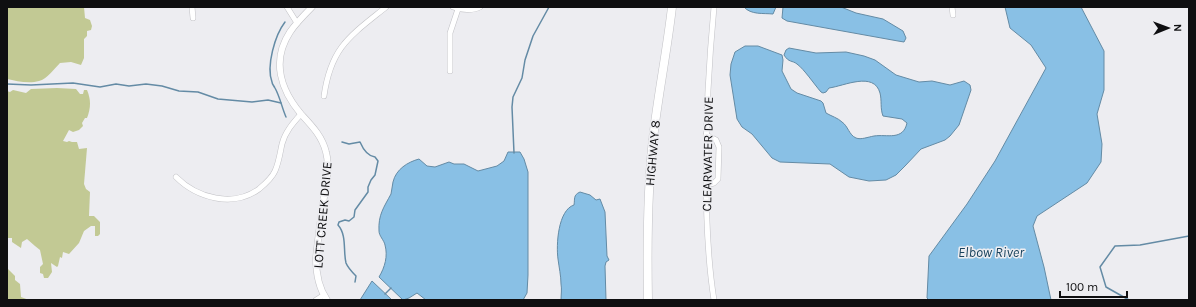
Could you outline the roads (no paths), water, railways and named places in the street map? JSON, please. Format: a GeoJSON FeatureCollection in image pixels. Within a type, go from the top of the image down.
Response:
{"type":"FeatureCollection","features":[{"type":"Feature","properties":{"kind":"main road","name":"HIGHWAY 8"},"geometry":{"type":"LineString","coordinates":[[648,300],[647,229],[650,169],[655,119],[672,7]]}},
{"type":"Feature","properties":{"kind":"street"},"geometry":{"type":"LineString","coordinates":[[192,7],[193,18]]}},
{"type":"Feature","properties":{"kind":"street"},"geometry":{"type":"LineString","coordinates":[[287,7],[297,23]]}},
{"type":"Feature","properties":{"kind":"street","name":"LOTT CREEK DRIVE"},"geometry":{"type":"LineString","coordinates":[[312,7],[297,23],[284,43],[281,53],[280,69],[283,85],[287,94],[301,114],[314,127],[322,139],[326,152],[328,168],[316,258],[318,281],[326,298]]}},
{"type":"Feature","properties":{"kind":"street"},"geometry":{"type":"LineString","coordinates":[[324,96],[326,81],[334,59],[344,43],[358,28],[386,7]]}},
{"type":"Feature","properties":{"kind":"street"},"geometry":{"type":"LineString","coordinates":[[450,71],[450,33],[456,8],[477,9],[480,7]]}},
{"type":"Feature","properties":{"kind":"street","name":"CLEARWATER DRIVE"},"geometry":{"type":"LineString","coordinates":[[714,7],[706,110],[707,241],[714,300]]}},
{"type":"Feature","properties":{"kind":"street"},"geometry":{"type":"LineString","coordinates":[[952,7],[953,14]]}},
{"type":"Feature","properties":{"kind":"street"},"geometry":{"type":"LineString","coordinates":[[176,177],[184,185],[217,199],[235,199],[250,195],[266,184],[274,172],[284,136],[292,123],[301,114]]}},
{"type":"Feature","properties":{"kind":"street"},"geometry":{"type":"LineString","coordinates":[[706,135],[718,142],[719,159],[718,180],[714,183],[706,185]]}},
{"type":"Feature","properties":{"kind":"street"},"geometry":{"type":"LineString","coordinates":[[316,300],[326,298]]}},
{"type":"Feature","properties":{"kind":"water"},"geometry":{"type":"Polygon","coordinates":[[[744,7],[776,7],[773,14],[754,12],[747,10],[744,7]]]}},
{"type":"Feature","properties":{"kind":"water"},"geometry":{"type":"Polygon","coordinates":[[[783,7],[841,7],[856,13],[883,19],[903,31],[906,38],[904,42],[787,21],[782,18],[783,7]]]}},
{"type":"Feature","properties":{"kind":"water","name":"Elbow River"},"geometry":{"type":"Polygon","coordinates":[[[1005,7],[1081,7],[1104,51],[1104,90],[1097,114],[1102,144],[1101,162],[1087,183],[1037,216],[1033,226],[1051,300],[929,300],[927,298],[929,256],[967,204],[995,161],[1046,68],[1031,45],[1010,28],[1005,7]]]}},
{"type":"Feature","properties":{"kind":"water"},"geometry":{"type":"Polygon","coordinates":[[[745,46],[758,46],[782,55],[782,71],[791,89],[797,93],[821,101],[826,113],[840,121],[846,126],[854,137],[858,139],[874,136],[894,136],[905,129],[907,123],[902,119],[883,116],[880,93],[877,86],[872,83],[865,81],[850,83],[829,88],[823,93],[821,92],[800,66],[786,58],[784,55],[786,50],[789,48],[816,53],[846,52],[875,60],[896,75],[919,82],[932,81],[950,85],[964,81],[970,85],[971,90],[959,125],[950,136],[945,140],[921,149],[896,175],[886,180],[869,181],[849,177],[830,164],[780,162],[772,158],[752,134],[742,127],[737,119],[730,75],[731,64],[735,52],[745,46]]]}},
{"type":"Feature","properties":{"kind":"water"},"geometry":{"type":"Polygon","coordinates":[[[508,152],[520,152],[528,172],[528,275],[527,293],[523,300],[426,300],[417,293],[403,300],[379,277],[386,257],[386,249],[379,233],[379,220],[391,194],[393,182],[397,173],[407,164],[419,159],[427,166],[435,167],[449,162],[454,164],[464,164],[478,171],[497,166],[504,161],[508,152]]]}},
{"type":"Feature","properties":{"kind":"water"},"geometry":{"type":"Polygon","coordinates":[[[580,192],[590,195],[596,200],[600,199],[605,212],[607,256],[609,260],[606,262],[605,266],[606,300],[561,300],[557,253],[559,229],[564,214],[574,205],[575,196],[580,192]]]}},
{"type":"Feature","properties":{"kind":"water"},"geometry":{"type":"Polygon","coordinates":[[[372,281],[392,300],[360,300],[372,281]]]}},
{"type":"Feature","properties":{"kind":"waterway"},"geometry":{"type":"LineString","coordinates":[[514,153],[513,97],[522,78],[525,60],[533,36],[549,7]]}},
{"type":"Feature","properties":{"kind":"waterway"},"geometry":{"type":"LineString","coordinates":[[285,22],[272,51],[270,75],[272,84],[278,95],[286,117]]}},
{"type":"Feature","properties":{"kind":"waterway"},"geometry":{"type":"LineString","coordinates":[[7,84],[31,85],[73,83],[100,87],[116,84],[129,86],[146,84],[162,86],[179,91],[198,92],[218,99],[252,102],[268,100],[281,103]]}},
{"type":"Feature","properties":{"kind":"waterway"},"geometry":{"type":"LineString","coordinates":[[342,142],[349,144],[360,142],[366,152],[375,157],[378,161],[375,175],[368,187],[368,192],[355,210],[354,217],[349,221],[345,220],[339,222],[338,225],[343,233],[346,263],[349,269],[356,276],[355,282]]}},
{"type":"Feature","properties":{"kind":"waterway"},"geometry":{"type":"LineString","coordinates":[[1129,300],[1106,287],[1100,267],[1115,246],[1140,245],[1189,236]]}},
{"type":"Feature","properties":{"kind":"waterway"},"geometry":{"type":"LineString","coordinates":[[385,294],[391,288]]}}]}
